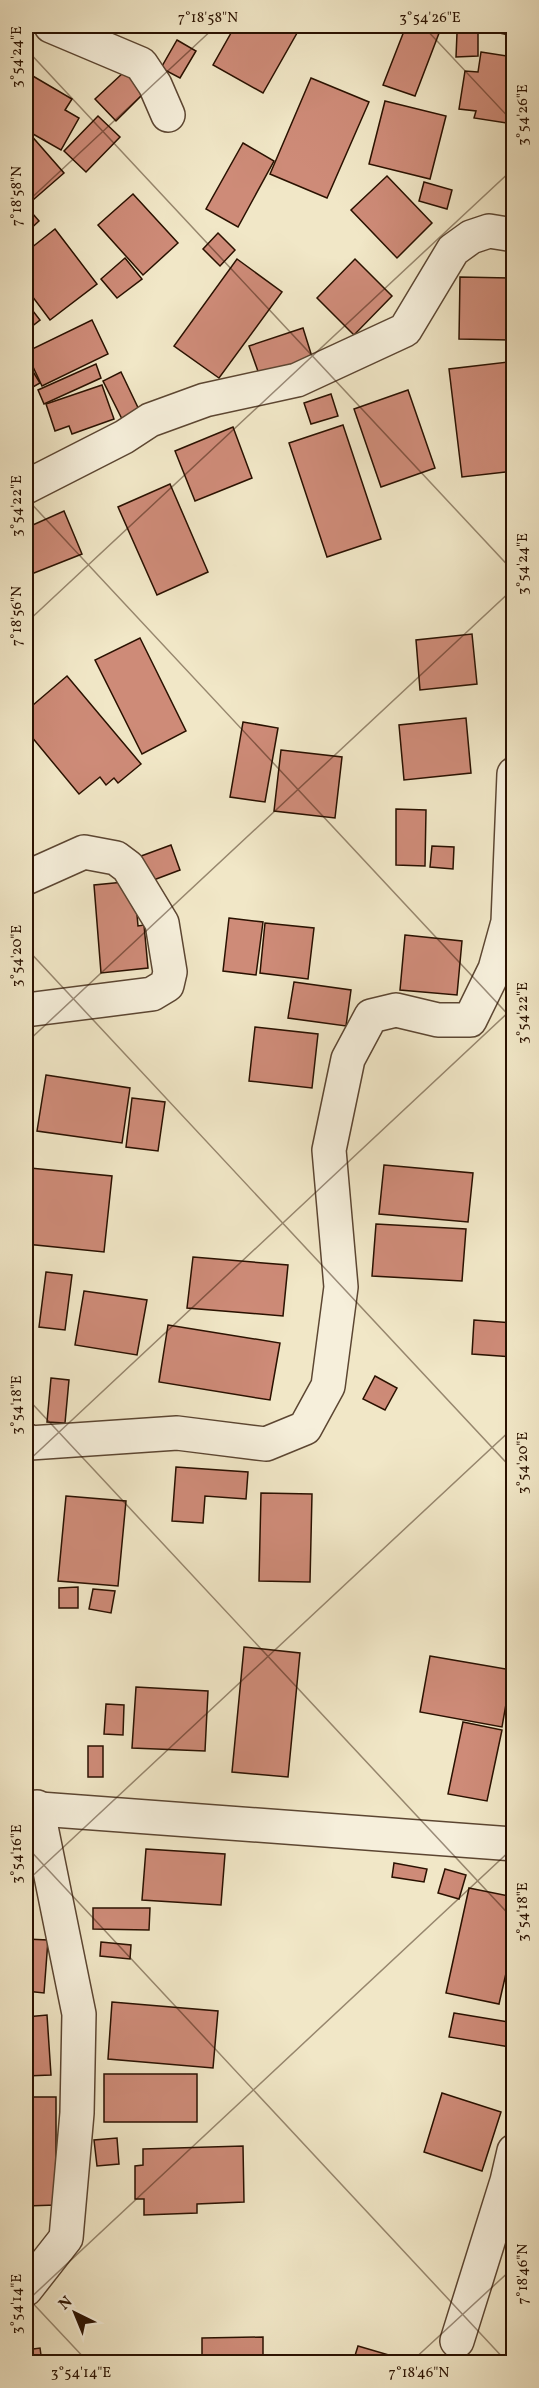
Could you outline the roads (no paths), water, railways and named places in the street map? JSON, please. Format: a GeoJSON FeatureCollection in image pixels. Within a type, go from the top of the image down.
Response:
{"type":"FeatureCollection","features":[{"type":"Feature","properties":{"kind":"street"},"geometry":{"type":"LineString","coordinates":[[51,26],[141,64],[155,85],[168,115]]}},
{"type":"Feature","properties":{"kind":"street"},"geometry":{"type":"LineString","coordinates":[[26,487],[124,437],[150,420],[205,400],[297,380],[405,330],[453,250],[471,237],[489,231],[513,235]]}},
{"type":"Feature","properties":{"kind":"street"},"geometry":{"type":"LineString","coordinates":[[26,1440],[30,1443],[177,1433],[266,1444],[305,1428],[328,1386],[342,1287],[329,1150],[348,1059],[371,1016],[396,1010],[438,1020],[470,1020],[495,969],[511,920],[513,774]]}},
{"type":"Feature","properties":{"kind":"street"},"geometry":{"type":"LineString","coordinates":[[26,878],[84,852],[116,858],[128,867],[162,923],[170,972],[167,985],[152,994],[26,1010]]}},
{"type":"Feature","properties":{"kind":"street"},"geometry":{"type":"LineString","coordinates":[[26,2289],[66,2238],[77,2113],[79,2014],[31,1807],[513,1844]]}},
{"type":"Feature","properties":{"kind":"street"},"geometry":{"type":"LineString","coordinates":[[457,2341],[507,2181],[513,2151]]}}]}
